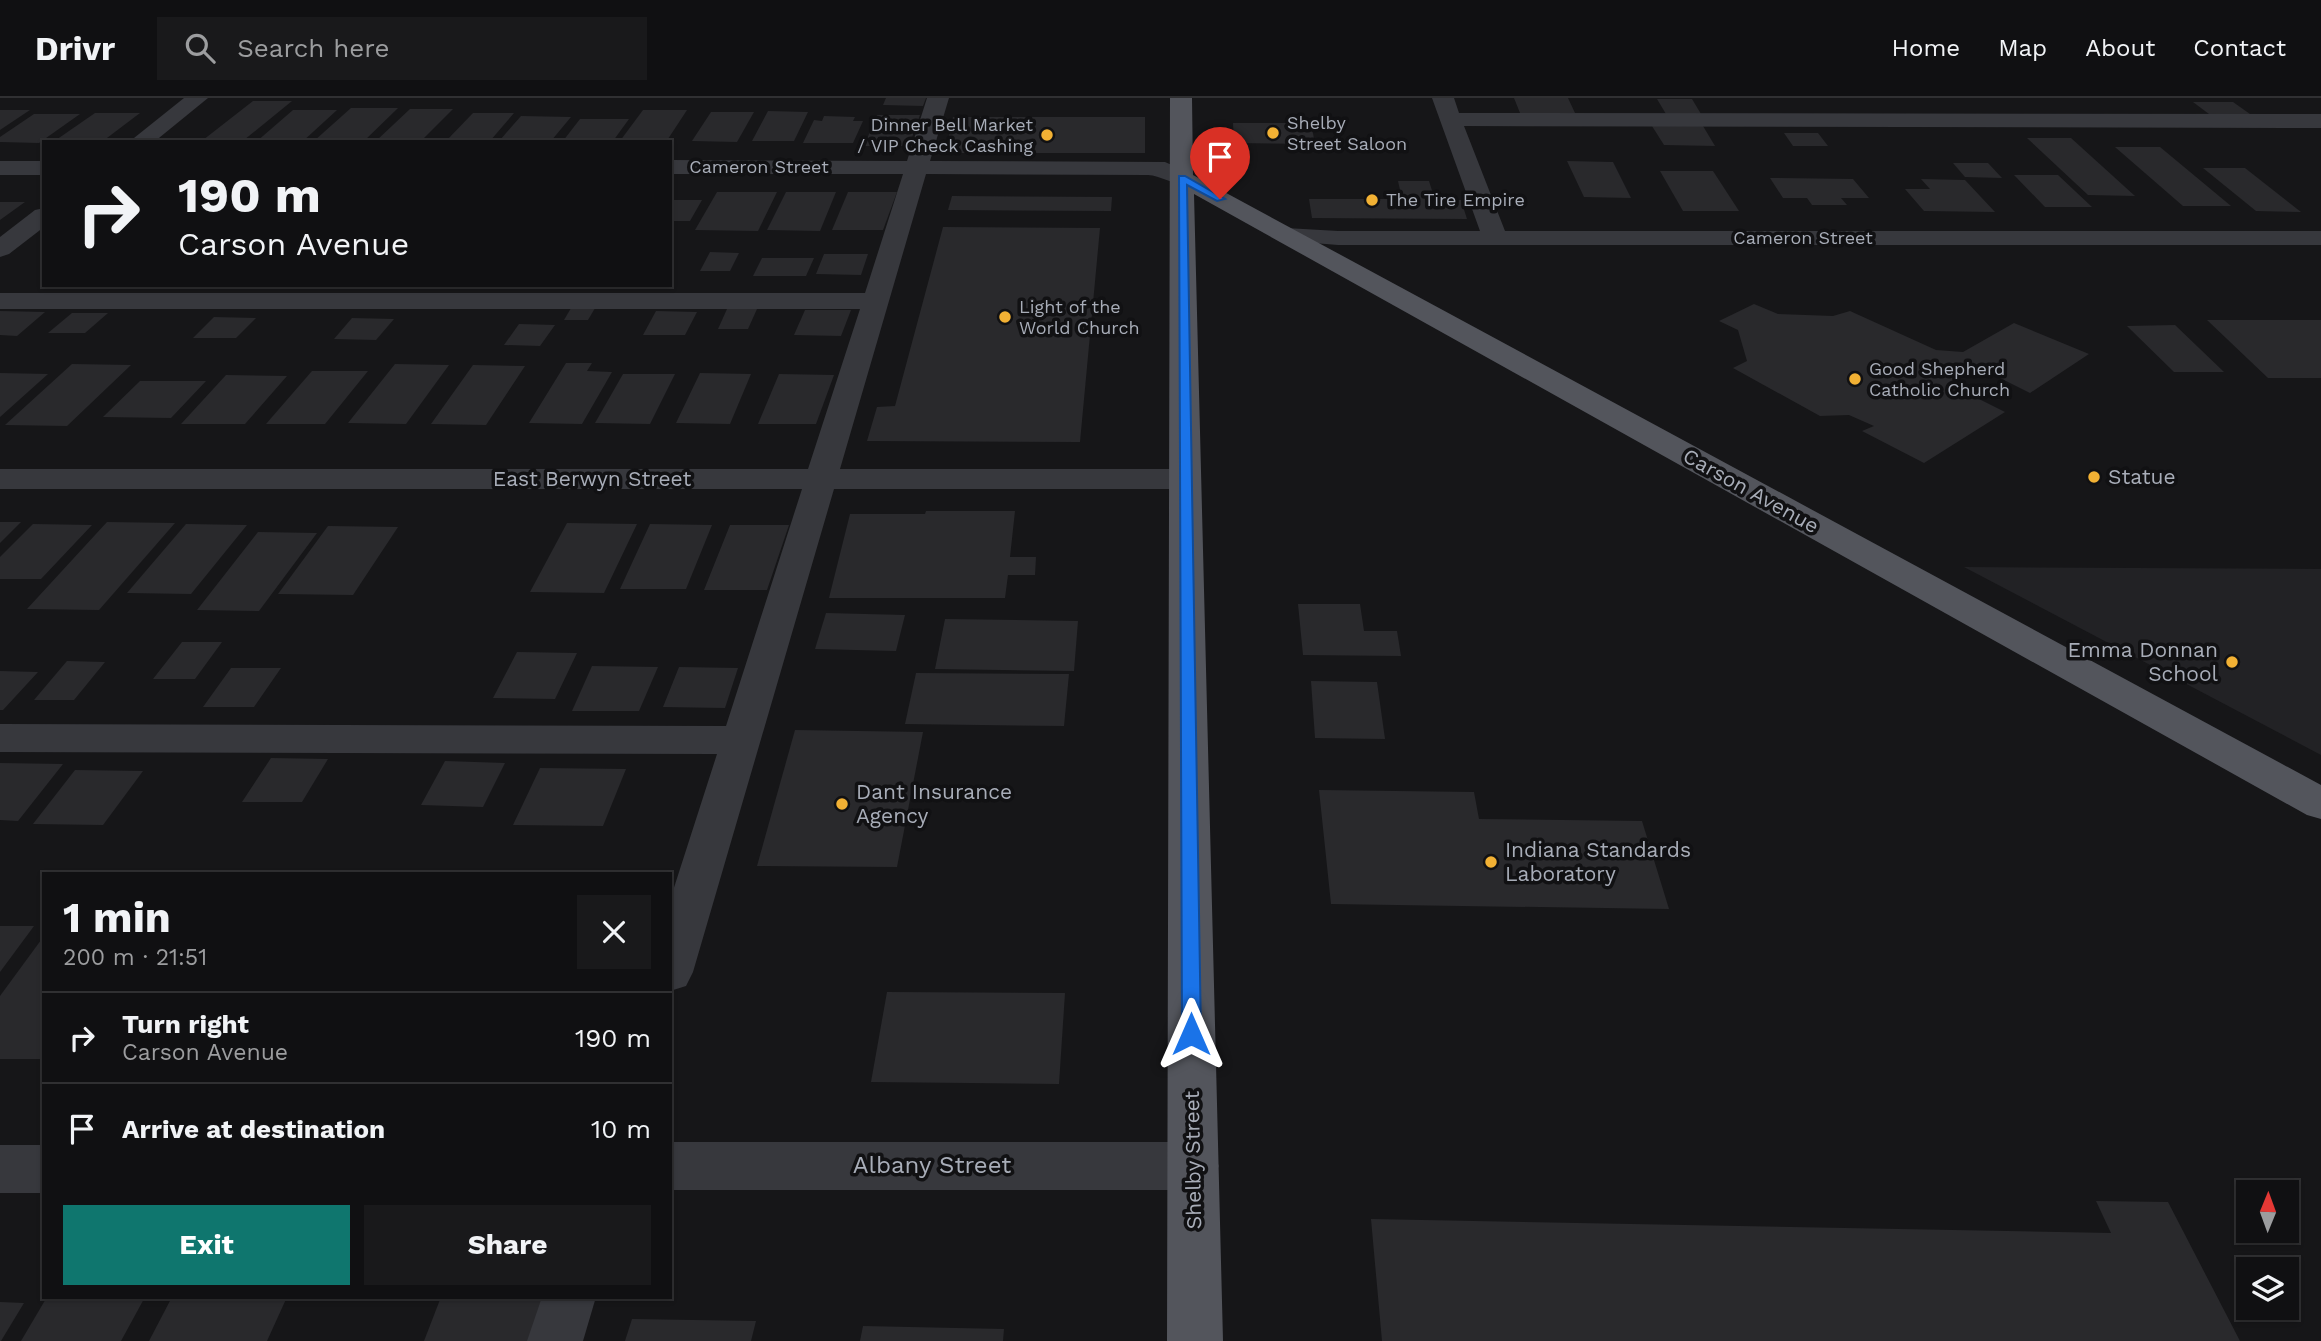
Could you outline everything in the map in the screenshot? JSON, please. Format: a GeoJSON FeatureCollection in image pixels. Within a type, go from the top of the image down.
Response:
{"type":"FeatureCollection","features":[{"type":"Feature","properties":{"kind":"main road","name":"Shelby Street"},"geometry":{"type":"LineString","coordinates":[[1181,98],[1195,1341]]}},
{"type":"Feature","properties":{"kind":"main road","name":"Carson Avenue"},"geometry":{"type":"LineString","coordinates":[[1182,178],[2321,804]]}},
{"type":"Feature","properties":{"kind":"street"},"geometry":{"type":"LineString","coordinates":[[142,140],[197,98]]}},
{"type":"Feature","properties":{"kind":"street"},"geometry":{"type":"LineString","coordinates":[[672,965],[938,98]]}},
{"type":"Feature","properties":{"kind":"street"},"geometry":{"type":"LineString","coordinates":[[2247,98],[2311,142]]}},
{"type":"Feature","properties":{"kind":"street"},"geometry":{"type":"LineString","coordinates":[[1495,238],[1446,109],[2321,121]]}},
{"type":"Feature","properties":{"kind":"street","name":"Cameron Street"},"geometry":{"type":"LineString","coordinates":[[672,167],[1148,168],[1165,169],[1182,178]]}},
{"type":"Feature","properties":{"kind":"street"},"geometry":{"type":"LineString","coordinates":[[0,168],[42,168]]}},
{"type":"Feature","properties":{"kind":"street"},"geometry":{"type":"LineString","coordinates":[[0,249],[42,217]]}},
{"type":"Feature","properties":{"kind":"street","name":"Cameron Street"},"geometry":{"type":"LineString","coordinates":[[1286,235],[1495,238],[2321,238]]}},
{"type":"Feature","properties":{"kind":"street"},"geometry":{"type":"LineString","coordinates":[[0,301],[877,301]]}},
{"type":"Feature","properties":{"kind":"street","name":"East Berwyn Street"},"geometry":{"type":"LineString","coordinates":[[0,479],[1185,479]]}},
{"type":"Feature","properties":{"kind":"street"},"geometry":{"type":"LineString","coordinates":[[0,738],[741,740]]}},
{"type":"Feature","properties":{"kind":"street","name":"Albany Street"},"geometry":{"type":"LineString","coordinates":[[672,1166],[1193,1166]]}},
{"type":"Feature","properties":{"kind":"street"},"geometry":{"type":"LineString","coordinates":[[0,1169],[42,1169]]}},
{"type":"Feature","properties":{"kind":"street"},"geometry":{"type":"LineString","coordinates":[[555,1341],[568,1299]]}},
{"type":"Feature","properties":{"kind":"shaded area","name":"Emma Donnan School"},"geometry":{"type":"Polygon","coordinates":[[[1964,567],[2321,569],[2321,755],[1964,567]]]}},
{"type":"Feature","properties":{"kind":"building"},"geometry":{"type":"Polygon","coordinates":[[[886,98],[926,98],[923,106],[883,105],[886,98]]]}},
{"type":"Feature","properties":{"kind":"building"},"geometry":{"type":"Polygon","coordinates":[[[1514,98],[1568,98],[1575,113],[1520,113],[1514,98]]]}},
{"type":"Feature","properties":{"kind":"building"},"geometry":{"type":"Polygon","coordinates":[[[1657,99],[1692,99],[1701,114],[1666,114],[1657,99]]]}},
{"type":"Feature","properties":{"kind":"building"},"geometry":{"type":"Polygon","coordinates":[[[253,101],[292,101],[244,140],[203,140],[253,101]]]}},
{"type":"Feature","properties":{"kind":"building"},"geometry":{"type":"Polygon","coordinates":[[[2193,102],[2233,102],[2250,114],[2209,114],[2193,102]]]}},
{"type":"Feature","properties":{"kind":"building"},"geometry":{"type":"Polygon","coordinates":[[[351,108],[398,108],[365,140],[315,140],[351,108]]]}},
{"type":"Feature","properties":{"kind":"building"},"geometry":{"type":"Polygon","coordinates":[[[410,109],[453,109],[422,140],[377,140],[410,109]]]}},
{"type":"Feature","properties":{"kind":"building"},"geometry":{"type":"Polygon","coordinates":[[[0,110],[30,110],[0,130],[0,110]]]}},
{"type":"Feature","properties":{"kind":"building"},"geometry":{"type":"Polygon","coordinates":[[[293,110],[337,110],[304,140],[258,140],[293,110]]]}},
{"type":"Feature","properties":{"kind":"building"},"geometry":{"type":"Polygon","coordinates":[[[643,110],[687,110],[667,140],[621,140],[643,110]]]}},
{"type":"Feature","properties":{"kind":"building"},"geometry":{"type":"Polygon","coordinates":[[[768,111],[808,112],[794,141],[752,141],[768,111]]]}},
{"type":"Feature","properties":{"kind":"building"},"geometry":{"type":"Polygon","coordinates":[[[711,112],[754,112],[737,142],[692,141],[711,112]]]}},
{"type":"Feature","properties":{"kind":"building"},"geometry":{"type":"Polygon","coordinates":[[[95,113],[140,113],[104,140],[56,140],[95,113]]]}},
{"type":"Feature","properties":{"kind":"building"},"geometry":{"type":"Polygon","coordinates":[[[473,113],[514,113],[491,140],[447,140],[473,113]]]}},
{"type":"Feature","properties":{"kind":"building"},"geometry":{"type":"Polygon","coordinates":[[[34,114],[80,114],[39,143],[0,142],[0,137],[34,114]]]}},
{"type":"Feature","properties":{"kind":"building"},"geometry":{"type":"Polygon","coordinates":[[[877,115],[920,115],[909,146],[864,146],[877,115]]]}},
{"type":"Feature","properties":{"kind":"building"},"geometry":{"type":"Polygon","coordinates":[[[521,116],[571,117],[552,140],[500,140],[521,116]]]}},
{"type":"Feature","properties":{"kind":"building"},"geometry":{"type":"Polygon","coordinates":[[[824,116],[855,117],[853,121],[863,121],[853,143],[803,143],[814,120],[822,121],[824,116]]]}},
{"type":"Feature","properties":{"kind":"building","name":"Dinner Bell Market / VIP Check Cashing"},"geometry":{"type":"Polygon","coordinates":[[[953,117],[1145,117],[1145,153],[945,153],[953,117]]]}},
{"type":"Feature","properties":{"kind":"building"},"geometry":{"type":"Polygon","coordinates":[[[580,119],[629,119],[614,140],[564,140],[580,119]]]}},
{"type":"Feature","properties":{"kind":"building","name":"Shelby Street Saloon"},"geometry":{"type":"Polygon","coordinates":[[[1233,123],[1311,123],[1315,144],[1234,143],[1233,123]]]}},
{"type":"Feature","properties":{"kind":"building"},"geometry":{"type":"Polygon","coordinates":[[[1652,126],[1703,126],[1715,146],[1664,145],[1652,126]]]}},
{"type":"Feature","properties":{"kind":"building"},"geometry":{"type":"Polygon","coordinates":[[[1784,133],[1818,133],[1828,146],[1793,146],[1784,133]]]}},
{"type":"Feature","properties":{"kind":"building"},"geometry":{"type":"Polygon","coordinates":[[[2027,138],[2071,138],[2135,196],[2088,195],[2027,138]]]}},
{"type":"Feature","properties":{"kind":"building"},"geometry":{"type":"Polygon","coordinates":[[[2115,147],[2160,147],[2231,206],[2183,206],[2115,147]]]}},
{"type":"Feature","properties":{"kind":"building"},"geometry":{"type":"Polygon","coordinates":[[[1567,161],[1613,162],[1631,198],[1584,197],[1567,161]]]}},
{"type":"Feature","properties":{"kind":"building"},"geometry":{"type":"Polygon","coordinates":[[[1953,163],[1988,163],[2002,178],[1965,177],[1953,163]]]}},
{"type":"Feature","properties":{"kind":"building"},"geometry":{"type":"Polygon","coordinates":[[[2203,168],[2245,168],[2301,212],[2256,211],[2203,168]]]}},
{"type":"Feature","properties":{"kind":"building"},"geometry":{"type":"Polygon","coordinates":[[[1660,171],[1713,171],[1739,211],[1683,211],[1660,171]]]}},
{"type":"Feature","properties":{"kind":"building"},"geometry":{"type":"Polygon","coordinates":[[[2014,175],[2058,175],[2092,207],[2045,207],[2014,175]]]}},
{"type":"Feature","properties":{"kind":"building"},"geometry":{"type":"Polygon","coordinates":[[[1770,178],[1853,179],[1869,198],[1841,198],[1847,205],[1812,205],[1807,198],[1783,198],[1770,178]]]}},
{"type":"Feature","properties":{"kind":"building"},"geometry":{"type":"Polygon","coordinates":[[[1921,179],[1965,180],[1995,212],[1924,211],[1905,189],[1930,189],[1921,179]]]}},
{"type":"Feature","properties":{"kind":"building","name":"The Tire Empire"},"geometry":{"type":"Polygon","coordinates":[[[1398,181],[1429,181],[1435,200],[1461,200],[1467,219],[1312,218],[1309,199],[1402,199],[1398,181]]]}},
{"type":"Feature","properties":{"kind":"building"},"geometry":{"type":"Polygon","coordinates":[[[717,192],[777,192],[758,231],[695,230],[717,192]]]}},
{"type":"Feature","properties":{"kind":"building"},"geometry":{"type":"Polygon","coordinates":[[[786,192],[836,192],[820,231],[767,230],[786,192]]]}},
{"type":"Feature","properties":{"kind":"building"},"geometry":{"type":"Polygon","coordinates":[[[848,192],[897,192],[883,230],[832,230],[848,192]]]}},
{"type":"Feature","properties":{"kind":"building"},"geometry":{"type":"Polygon","coordinates":[[[952,196],[1112,197],[1111,211],[948,210],[952,196]]]}},
{"type":"Feature","properties":{"kind":"building"},"geometry":{"type":"Polygon","coordinates":[[[672,200],[702,200],[690,221],[672,221],[672,200]]]}},
{"type":"Feature","properties":{"kind":"building"},"geometry":{"type":"Polygon","coordinates":[[[0,202],[25,202],[0,220],[0,202]]]}},
{"type":"Feature","properties":{"kind":"building","name":"Light of the World Church"},"geometry":{"type":"Polygon","coordinates":[[[943,227],[1100,228],[1080,442],[867,441],[877,407],[895,406],[943,227]]]}},
{"type":"Feature","properties":{"kind":"building"},"geometry":{"type":"Polygon","coordinates":[[[710,252],[739,253],[730,271],[700,271],[710,252]]]}},
{"type":"Feature","properties":{"kind":"building"},"geometry":{"type":"Polygon","coordinates":[[[824,254],[868,254],[861,275],[816,274],[824,254]]]}},
{"type":"Feature","properties":{"kind":"building"},"geometry":{"type":"Polygon","coordinates":[[[762,258],[814,258],[806,276],[753,276],[762,258]]]}},
{"type":"Feature","properties":{"kind":"building"},"geometry":{"type":"Polygon","coordinates":[[[301,287],[352,287],[351,289],[301,287]]]}},
{"type":"Feature","properties":{"kind":"building"},"geometry":{"type":"Polygon","coordinates":[[[574,303],[598,303],[588,320],[564,320],[574,303]]]}},
{"type":"Feature","properties":{"kind":"building","name":"Good Shepherd Catholic Church"},"geometry":{"type":"Polygon","coordinates":[[[1754,304],[1778,314],[1833,316],[1850,311],[1936,350],[1963,352],[2014,323],[2089,354],[2030,393],[1992,374],[1967,372],[1949,384],[2005,412],[1924,463],[1862,431],[1874,426],[1849,415],[1820,416],[1733,368],[1747,361],[1738,330],[1719,321],[1754,304]]]}},
{"type":"Feature","properties":{"kind":"building"},"geometry":{"type":"Polygon","coordinates":[[[727,309],[757,309],[748,329],[718,329],[727,309]]]}},
{"type":"Feature","properties":{"kind":"building"},"geometry":{"type":"Polygon","coordinates":[[[805,310],[851,310],[841,336],[794,335],[805,310]]]}},
{"type":"Feature","properties":{"kind":"building"},"geometry":{"type":"Polygon","coordinates":[[[0,311],[45,312],[17,336],[0,335],[0,311]]]}},
{"type":"Feature","properties":{"kind":"building"},"geometry":{"type":"Polygon","coordinates":[[[656,311],[697,312],[685,335],[643,335],[656,311]]]}},
{"type":"Feature","properties":{"kind":"building"},"geometry":{"type":"Polygon","coordinates":[[[72,313],[108,313],[85,333],[48,333],[72,313]]]}},
{"type":"Feature","properties":{"kind":"building"},"geometry":{"type":"Polygon","coordinates":[[[214,317],[256,318],[236,338],[193,338],[214,317]]]}},
{"type":"Feature","properties":{"kind":"building"},"geometry":{"type":"Polygon","coordinates":[[[352,318],[394,319],[376,340],[334,339],[352,318]]]}},
{"type":"Feature","properties":{"kind":"building"},"geometry":{"type":"Polygon","coordinates":[[[2207,320],[2321,320],[2321,378],[2268,378],[2207,320]]]}},
{"type":"Feature","properties":{"kind":"building"},"geometry":{"type":"Polygon","coordinates":[[[519,324],[555,325],[540,346],[504,345],[519,324]]]}},
{"type":"Feature","properties":{"kind":"building"},"geometry":{"type":"Polygon","coordinates":[[[2175,325],[2224,372],[2174,372],[2127,326],[2175,325]]]}},
{"type":"Feature","properties":{"kind":"building"},"geometry":{"type":"Polygon","coordinates":[[[566,363],[592,363],[587,371],[612,372],[582,424],[529,423],[566,363]]]}},
{"type":"Feature","properties":{"kind":"building"},"geometry":{"type":"Polygon","coordinates":[[[72,364],[131,365],[67,426],[5,425],[72,364]]]}},
{"type":"Feature","properties":{"kind":"building"},"geometry":{"type":"Polygon","coordinates":[[[395,364],[449,365],[406,424],[348,423],[395,364]]]}},
{"type":"Feature","properties":{"kind":"building"},"geometry":{"type":"Polygon","coordinates":[[[473,365],[525,366],[486,425],[431,424],[473,365]]]}},
{"type":"Feature","properties":{"kind":"building"},"geometry":{"type":"Polygon","coordinates":[[[312,371],[368,371],[325,424],[266,424],[312,371]]]}},
{"type":"Feature","properties":{"kind":"building"},"geometry":{"type":"Polygon","coordinates":[[[0,373],[48,374],[0,417],[0,373]]]}},
{"type":"Feature","properties":{"kind":"building"},"geometry":{"type":"Polygon","coordinates":[[[700,373],[751,374],[730,424],[676,423],[700,373]]]}},
{"type":"Feature","properties":{"kind":"building"},"geometry":{"type":"Polygon","coordinates":[[[623,374],[675,374],[650,424],[595,423],[623,374]]]}},
{"type":"Feature","properties":{"kind":"building"},"geometry":{"type":"Polygon","coordinates":[[[779,374],[834,375],[816,424],[758,424],[779,374]]]}},
{"type":"Feature","properties":{"kind":"building"},"geometry":{"type":"Polygon","coordinates":[[[226,375],[287,376],[245,424],[181,424],[226,375]]]}},
{"type":"Feature","properties":{"kind":"building"},"geometry":{"type":"Polygon","coordinates":[[[140,381],[206,381],[171,418],[103,417],[140,381]]]}},
{"type":"Feature","properties":{"kind":"building"},"geometry":{"type":"Polygon","coordinates":[[[926,511],[1015,511],[1010,557],[1036,557],[1035,575],[1008,575],[1005,598],[829,598],[850,514],[925,514],[926,511]]]}},
{"type":"Feature","properties":{"kind":"building"},"geometry":{"type":"Polygon","coordinates":[[[0,522],[21,522],[0,543],[0,522]]]}},
{"type":"Feature","properties":{"kind":"building"},"geometry":{"type":"Polygon","coordinates":[[[107,522],[175,523],[99,610],[27,609],[107,522]]]}},
{"type":"Feature","properties":{"kind":"building"},"geometry":{"type":"Polygon","coordinates":[[[567,523],[637,524],[604,593],[530,592],[567,523]]]}},
{"type":"Feature","properties":{"kind":"building"},"geometry":{"type":"Polygon","coordinates":[[[33,524],[92,525],[41,579],[0,579],[0,557],[33,524]]]}},
{"type":"Feature","properties":{"kind":"building"},"geometry":{"type":"Polygon","coordinates":[[[186,524],[247,525],[191,594],[127,593],[186,524]]]}},
{"type":"Feature","properties":{"kind":"building"},"geometry":{"type":"Polygon","coordinates":[[[650,524],[712,525],[686,589],[620,589],[650,524]]]}},
{"type":"Feature","properties":{"kind":"building"},"geometry":{"type":"Polygon","coordinates":[[[730,525],[789,525],[767,590],[704,590],[730,525]]]}},
{"type":"Feature","properties":{"kind":"building"},"geometry":{"type":"Polygon","coordinates":[[[328,526],[398,527],[353,595],[278,594],[328,526]]]}},
{"type":"Feature","properties":{"kind":"building"},"geometry":{"type":"Polygon","coordinates":[[[258,532],[317,533],[259,611],[197,610],[258,532]]]}},
{"type":"Feature","properties":{"kind":"building"},"geometry":{"type":"Polygon","coordinates":[[[1298,604],[1360,604],[1364,631],[1397,631],[1401,656],[1303,655],[1298,604]]]}},
{"type":"Feature","properties":{"kind":"building"},"geometry":{"type":"Polygon","coordinates":[[[826,613],[905,615],[896,651],[815,649],[826,613]]]}},
{"type":"Feature","properties":{"kind":"building"},"geometry":{"type":"Polygon","coordinates":[[[945,619],[1078,621],[1074,671],[935,669],[945,619]]]}},
{"type":"Feature","properties":{"kind":"building"},"geometry":{"type":"Polygon","coordinates":[[[182,642],[222,642],[195,679],[153,679],[182,642]]]}},
{"type":"Feature","properties":{"kind":"building"},"geometry":{"type":"Polygon","coordinates":[[[517,652],[577,653],[555,699],[493,698],[517,652]]]}},
{"type":"Feature","properties":{"kind":"building"},"geometry":{"type":"Polygon","coordinates":[[[67,661],[105,662],[74,700],[34,700],[67,661]]]}},
{"type":"Feature","properties":{"kind":"building"},"geometry":{"type":"Polygon","coordinates":[[[592,666],[658,667],[639,711],[572,711],[592,666]]]}},
{"type":"Feature","properties":{"kind":"building"},"geometry":{"type":"Polygon","coordinates":[[[679,667],[738,668],[725,708],[663,707],[679,667]]]}},
{"type":"Feature","properties":{"kind":"building"},"geometry":{"type":"Polygon","coordinates":[[[231,668],[281,668],[254,707],[203,707],[231,668]]]}},
{"type":"Feature","properties":{"kind":"building"},"geometry":{"type":"Polygon","coordinates":[[[0,671],[38,672],[3,710],[0,710],[0,671]]]}},
{"type":"Feature","properties":{"kind":"building"},"geometry":{"type":"Polygon","coordinates":[[[916,673],[1069,674],[1064,726],[905,724],[916,673]]]}},
{"type":"Feature","properties":{"kind":"building"},"geometry":{"type":"Polygon","coordinates":[[[1311,681],[1377,682],[1385,739],[1315,738],[1311,681]]]}},
{"type":"Feature","properties":{"kind":"building","name":"Dant Insurance Agency"},"geometry":{"type":"Polygon","coordinates":[[[795,730],[923,732],[897,867],[757,866],[795,730]]]}},
{"type":"Feature","properties":{"kind":"building"},"geometry":{"type":"Polygon","coordinates":[[[271,758],[328,759],[302,802],[242,802],[271,758]]]}},
{"type":"Feature","properties":{"kind":"building"},"geometry":{"type":"Polygon","coordinates":[[[445,761],[505,763],[483,807],[421,805],[445,761]]]}},
{"type":"Feature","properties":{"kind":"building"},"geometry":{"type":"Polygon","coordinates":[[[0,763],[63,764],[18,821],[0,820],[0,763]]]}},
{"type":"Feature","properties":{"kind":"building"},"geometry":{"type":"Polygon","coordinates":[[[540,768],[626,769],[603,826],[513,825],[540,768]]]}},
{"type":"Feature","properties":{"kind":"building"},"geometry":{"type":"Polygon","coordinates":[[[75,770],[143,771],[103,825],[33,824],[75,770]]]}},
{"type":"Feature","properties":{"kind":"building","name":"Indiana Standards Laboratory"},"geometry":{"type":"Polygon","coordinates":[[[1319,790],[1474,792],[1479,819],[1642,821],[1669,909],[1331,904],[1319,790]]]}},
{"type":"Feature","properties":{"kind":"building"},"geometry":{"type":"Polygon","coordinates":[[[0,926],[34,926],[0,972],[0,926]]]}},
{"type":"Feature","properties":{"kind":"building"},"geometry":{"type":"Polygon","coordinates":[[[42,939],[42,1059],[0,1059],[0,996],[42,939]]]}},
{"type":"Feature","properties":{"kind":"building"},"geometry":{"type":"Polygon","coordinates":[[[887,992],[1065,993],[1059,1084],[871,1082],[887,992]]]}},
{"type":"Feature","properties":{"kind":"building"},"geometry":{"type":"Polygon","coordinates":[[[2096,1201],[2168,1202],[2240,1341],[1382,1341],[1371,1219],[2111,1233],[2096,1201]]]}},
{"type":"Feature","properties":{"kind":"building"},"geometry":{"type":"Polygon","coordinates":[[[46,1299],[144,1299],[121,1341],[21,1341],[46,1299]]]}},
{"type":"Feature","properties":{"kind":"building"},"geometry":{"type":"Polygon","coordinates":[[[171,1299],[286,1299],[267,1341],[149,1341],[171,1299]]]}},
{"type":"Feature","properties":{"kind":"building"},"geometry":{"type":"Polygon","coordinates":[[[440,1299],[546,1299],[532,1341],[424,1341],[440,1299]]]}},
{"type":"Feature","properties":{"kind":"building"},"geometry":{"type":"Polygon","coordinates":[[[0,1302],[24,1303],[1,1341],[0,1341],[0,1302]]]}},
{"type":"Feature","properties":{"kind":"building"},"geometry":{"type":"Polygon","coordinates":[[[632,1319],[756,1321],[751,1341],[625,1341],[632,1319]]]}},
{"type":"Feature","properties":{"kind":"building"},"geometry":{"type":"Polygon","coordinates":[[[863,1326],[1004,1329],[1003,1341],[860,1341],[863,1326]]]}},
{"type":"Feature","properties":{"kind":"place","name":"Shelby Street Saloon"},"geometry":{"type":"Point","coordinates":[1273,133]}},
{"type":"Feature","properties":{"kind":"place","name":"Dinner Bell Market / VIP Check Cashing"},"geometry":{"type":"Point","coordinates":[1047,135]}},
{"type":"Feature","properties":{"kind":"place","name":"The Tire Empire"},"geometry":{"type":"Point","coordinates":[1372,200]}},
{"type":"Feature","properties":{"kind":"place","name":"Light of the World Church"},"geometry":{"type":"Point","coordinates":[1005,317]}},
{"type":"Feature","properties":{"kind":"place","name":"Good Shepherd Catholic Church"},"geometry":{"type":"Point","coordinates":[1855,379]}},
{"type":"Feature","properties":{"kind":"place","name":"Statue"},"geometry":{"type":"Point","coordinates":[2094,477]}},
{"type":"Feature","properties":{"kind":"place","name":"Emma Donnan School"},"geometry":{"type":"Point","coordinates":[2232,662]}},
{"type":"Feature","properties":{"kind":"place","name":"Dant Insurance Agency"},"geometry":{"type":"Point","coordinates":[842,804]}},
{"type":"Feature","properties":{"kind":"place","name":"Indiana Standards Laboratory"},"geometry":{"type":"Point","coordinates":[1491,862]}},
{"type":"Feature","properties":{"kind":"route"},"geometry":{"type":"LineString","coordinates":[[1191,1034],[1182,178],[1220,199]]}}]}
